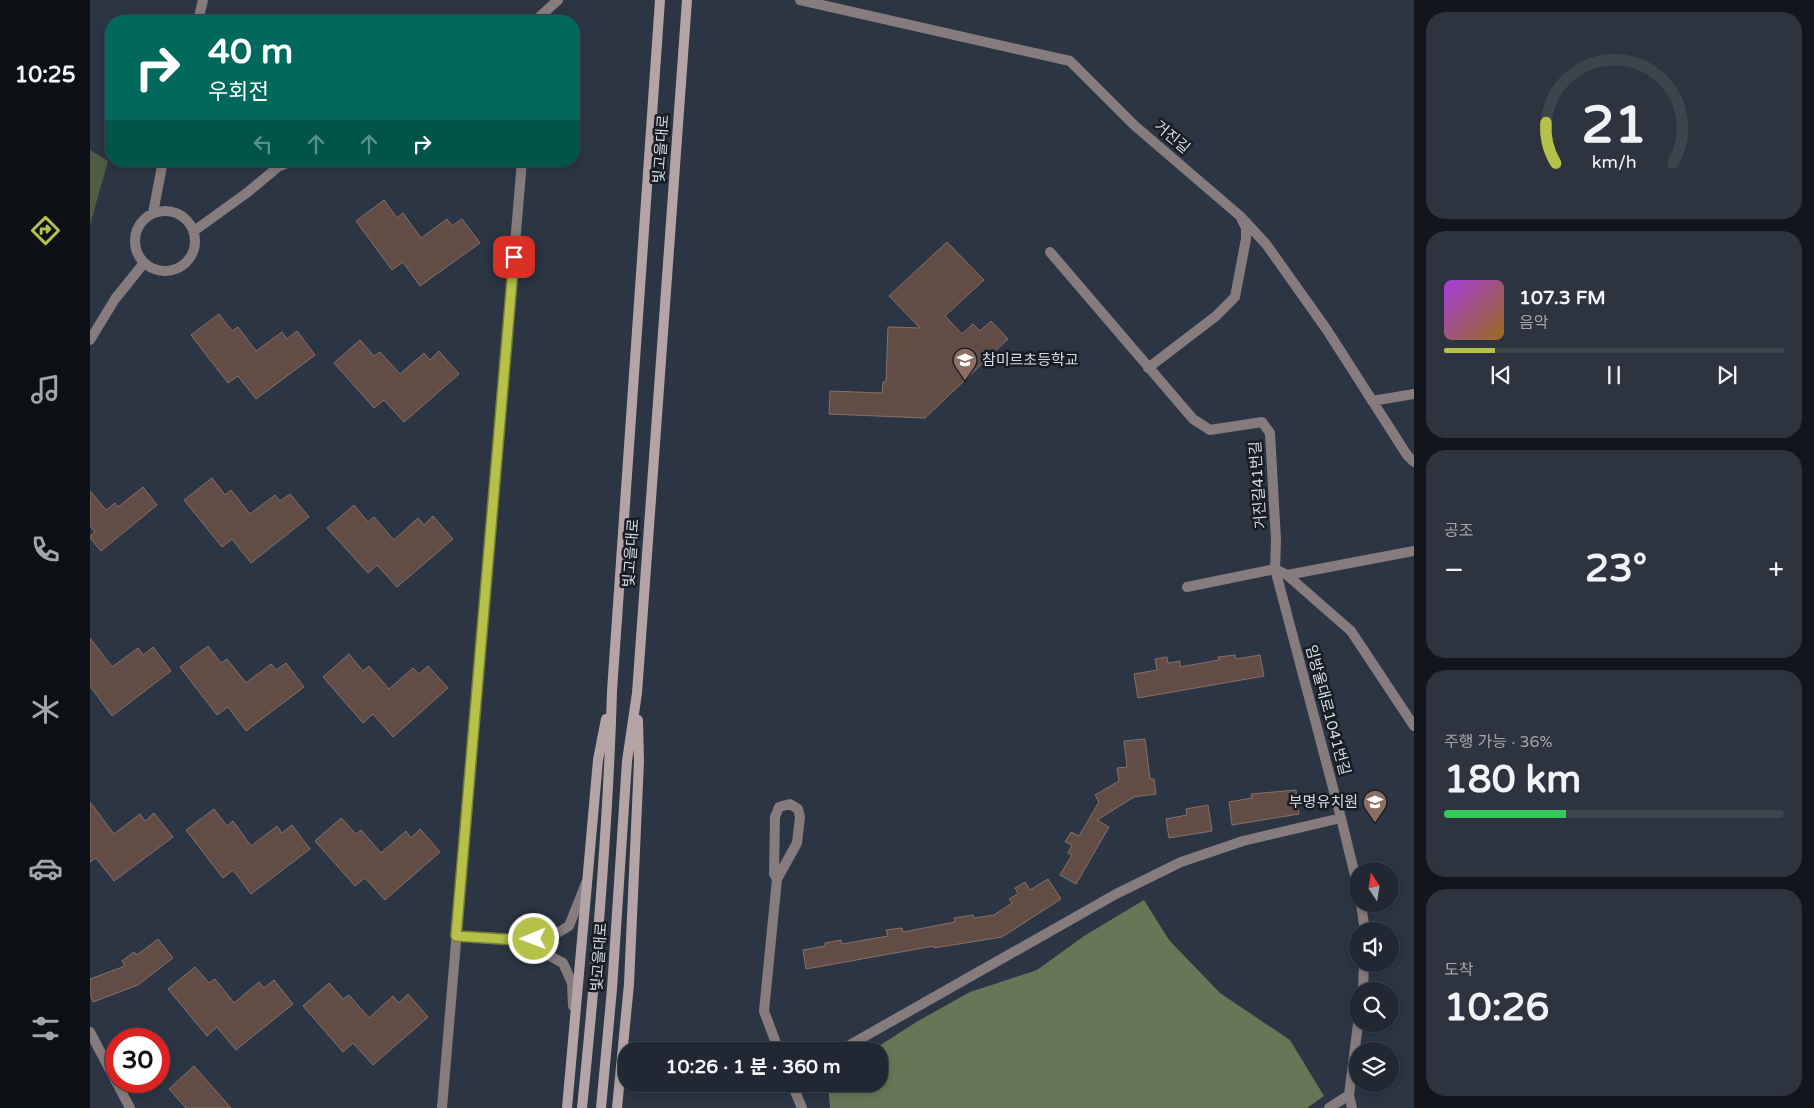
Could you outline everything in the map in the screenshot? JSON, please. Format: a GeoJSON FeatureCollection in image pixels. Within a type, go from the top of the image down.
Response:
{"type":"FeatureCollection","features":[{"type":"Feature","properties":{"kind":"main road","name":"빛고을대로"},"geometry":{"type":"LineString","coordinates":[[582,1108],[595,976],[610,762],[612,692],[660,0]]}},
{"type":"Feature","properties":{"kind":"main road","name":"빛고을대로"},"geometry":{"type":"LineString","coordinates":[[601,1108],[612,989],[627,761],[637,693],[687,0]]}},
{"type":"Feature","properties":{"kind":"main road"},"geometry":{"type":"LineString","coordinates":[[567,1108],[598,760],[612,692]]}},
{"type":"Feature","properties":{"kind":"main road"},"geometry":{"type":"LineString","coordinates":[[617,1108],[629,984],[639,761],[637,693]]}},
{"type":"Feature","properties":{"kind":"street"},"geometry":{"type":"LineString","coordinates":[[199,15],[203,0]]}},
{"type":"Feature","properties":{"kind":"street"},"geometry":{"type":"LineString","coordinates":[[541,15],[558,0]]}},
{"type":"Feature","properties":{"kind":"street","name":"거진길"},"geometry":{"type":"LineString","coordinates":[[800,0],[1070,61],[1134,125],[1240,216],[1266,244],[1304,297],[1407,455],[1414,462]]}},
{"type":"Feature","properties":{"kind":"street"},"geometry":{"type":"LineString","coordinates":[[153,213],[162,167]]}},
{"type":"Feature","properties":{"kind":"street"},"geometry":{"type":"LineString","coordinates":[[194,231],[248,192],[278,167]]}},
{"type":"Feature","properties":{"kind":"street"},"geometry":{"type":"LineString","coordinates":[[442,1108],[521,167]]}},
{"type":"Feature","properties":{"kind":"street"},"geometry":{"type":"LineString","coordinates":[[172,211],[182,215],[194,231],[196,241],[194,252],[181,267],[172,271],[152,269],[138,255],[135,246],[138,226],[153,213],[172,211]]}},
{"type":"Feature","properties":{"kind":"street"},"geometry":{"type":"LineString","coordinates":[[1148,368],[1216,316],[1235,297],[1246,239],[1246,228],[1240,216]]}},
{"type":"Feature","properties":{"kind":"street","name":"거진길41번길"},"geometry":{"type":"LineString","coordinates":[[1050,252],[1193,419],[1210,430],[1262,422],[1270,433],[1276,540],[1275,569]]}},
{"type":"Feature","properties":{"kind":"street"},"geometry":{"type":"LineString","coordinates":[[90,340],[115,299],[144,263]]}},
{"type":"Feature","properties":{"kind":"street"},"geometry":{"type":"LineString","coordinates":[[1372,401],[1414,394]]}},
{"type":"Feature","properties":{"kind":"street"},"geometry":{"type":"LineString","coordinates":[[1287,575],[1414,551]]}},
{"type":"Feature","properties":{"kind":"street"},"geometry":{"type":"LineString","coordinates":[[1187,587],[1275,569],[1287,575],[1351,631],[1414,726]]}},
{"type":"Feature","properties":{"kind":"street","name":"임방울대로1041번길"},"geometry":{"type":"LineString","coordinates":[[1275,569],[1352,862]]}},
{"type":"Feature","properties":{"kind":"street"},"geometry":{"type":"LineString","coordinates":[[776,1042],[764,1011],[777,879],[797,844],[800,817],[798,810],[790,804],[779,807],[775,817],[774,874],[777,879]]}},
{"type":"Feature","properties":{"kind":"street"},"geometry":{"type":"LineString","coordinates":[[855,1042],[1116,894],[1181,862],[1243,841],[1341,818]]}},
{"type":"Feature","properties":{"kind":"street"},"geometry":{"type":"LineString","coordinates":[[456,936],[519,940],[549,938],[569,926],[588,877]]}},
{"type":"Feature","properties":{"kind":"street"},"geometry":{"type":"LineString","coordinates":[[519,940],[563,963],[572,983],[574,1025]]}},
{"type":"Feature","properties":{"kind":"street"},"geometry":{"type":"LineString","coordinates":[[90,1032],[130,1108]]}},
{"type":"Feature","properties":{"kind":"street"},"geometry":{"type":"LineString","coordinates":[[1352,1108],[1349,1095],[1357,1032]]}},
{"type":"Feature","properties":{"kind":"street"},"geometry":{"type":"LineString","coordinates":[[795,1092],[802,1108]]}},
{"type":"Feature","properties":{"kind":"street"},"geometry":{"type":"LineString","coordinates":[[1329,1108],[1349,1095]]}},
{"type":"Feature","properties":{"kind":"green space"},"geometry":{"type":"Polygon","coordinates":[[[90,150],[105,159],[106,167],[90,225],[90,150]]]}},
{"type":"Feature","properties":{"kind":"green space"},"geometry":{"type":"Polygon","coordinates":[[[1144,900],[1169,940],[1220,993],[1290,1040],[1324,1096],[1307,1108],[830,1108],[829,1092],[888,1092],[888,1042],[885,1042],[970,992],[1037,970],[1084,936],[1144,900]]]}},
{"type":"Feature","properties":{"kind":"building"},"geometry":{"type":"Polygon","coordinates":[[[384,200],[397,218],[403,213],[421,238],[447,219],[452,226],[462,219],[480,243],[420,286],[403,262],[392,270],[356,221],[384,200]]]}},
{"type":"Feature","properties":{"kind":"building"},"geometry":{"type":"Polygon","coordinates":[[[947,242],[984,280],[945,316],[962,334],[973,324],[980,331],[991,321],[1008,339],[925,418],[829,414],[830,391],[882,393],[883,382],[886,382],[888,327],[920,328],[889,296],[947,242]]]}},
{"type":"Feature","properties":{"kind":"building"},"geometry":{"type":"Polygon","coordinates":[[[219,314],[232,331],[238,327],[256,351],[282,332],[287,339],[297,331],[315,355],[256,399],[238,376],[228,383],[191,335],[219,314]]]}},
{"type":"Feature","properties":{"kind":"building"},"geometry":{"type":"Polygon","coordinates":[[[360,340],[374,356],[380,352],[400,374],[424,353],[430,360],[439,351],[459,374],[404,422],[384,400],[374,408],[334,363],[360,340]]]}},
{"type":"Feature","properties":{"kind":"building"},"geometry":{"type":"Polygon","coordinates":[[[212,478],[225,495],[231,490],[250,514],[275,495],[280,501],[290,494],[309,517],[251,563],[232,539],[222,547],[184,500],[212,478]]]}},
{"type":"Feature","properties":{"kind":"building"},"geometry":{"type":"Polygon","coordinates":[[[143,487],[157,505],[101,551],[90,538],[95,532],[90,526],[90,491],[106,510],[115,503],[118,507],[143,487]]]}},
{"type":"Feature","properties":{"kind":"building"},"geometry":{"type":"Polygon","coordinates":[[[354,505],[368,522],[374,517],[394,540],[418,518],[424,525],[433,516],[453,539],[397,587],[377,565],[368,573],[327,528],[354,505]]]}},
{"type":"Feature","properties":{"kind":"building"},"geometry":{"type":"Polygon","coordinates":[[[90,638],[112,667],[138,648],[143,655],[153,647],[171,671],[112,716],[90,686],[90,638]]]}},
{"type":"Feature","properties":{"kind":"building"},"geometry":{"type":"Polygon","coordinates":[[[208,646],[221,663],[227,659],[246,683],[271,664],[276,670],[286,663],[304,687],[246,731],[228,707],[217,715],[180,667],[208,646]]]}},
{"type":"Feature","properties":{"kind":"building"},"geometry":{"type":"Polygon","coordinates":[[[349,654],[363,671],[369,666],[389,689],[413,668],[419,674],[428,666],[448,688],[393,737],[373,714],[363,723],[323,677],[349,654]]]}},
{"type":"Feature","properties":{"kind":"building"},"geometry":{"type":"Polygon","coordinates":[[[1235,655],[1236,659],[1260,655],[1264,676],[1138,698],[1134,674],[1157,670],[1155,659],[1167,657],[1168,663],[1180,661],[1180,667],[1219,660],[1218,657],[1235,655]]]}},
{"type":"Feature","properties":{"kind":"building"},"geometry":{"type":"Polygon","coordinates":[[[1145,739],[1150,779],[1154,779],[1156,794],[1134,797],[1097,820],[1109,827],[1076,884],[1060,875],[1072,855],[1068,853],[1072,845],[1065,842],[1071,832],[1079,836],[1099,802],[1095,795],[1119,781],[1117,768],[1127,767],[1124,741],[1145,739]]]}},
{"type":"Feature","properties":{"kind":"building"},"geometry":{"type":"Polygon","coordinates":[[[1296,790],[1299,814],[1232,825],[1229,802],[1252,798],[1251,794],[1296,790]]]}},
{"type":"Feature","properties":{"kind":"building"},"geometry":{"type":"Polygon","coordinates":[[[90,802],[114,834],[140,814],[145,821],[154,813],[173,837],[114,881],[96,858],[90,862],[90,802]]]}},
{"type":"Feature","properties":{"kind":"building"},"geometry":{"type":"Polygon","coordinates":[[[1208,805],[1212,831],[1169,838],[1166,819],[1187,815],[1186,809],[1208,805]]]}},
{"type":"Feature","properties":{"kind":"building"},"geometry":{"type":"Polygon","coordinates":[[[214,809],[227,826],[233,821],[251,846],[277,826],[282,833],[292,825],[310,849],[251,894],[233,870],[223,878],[186,830],[214,809]]]}},
{"type":"Feature","properties":{"kind":"building"},"geometry":{"type":"Polygon","coordinates":[[[341,818],[356,834],[361,830],[381,853],[406,831],[411,838],[420,829],[440,852],[385,900],[365,878],[355,886],[315,841],[341,818]]]}},
{"type":"Feature","properties":{"kind":"building"},"geometry":{"type":"Polygon","coordinates":[[[1048,879],[1061,899],[1002,937],[934,948],[934,946],[806,969],[803,950],[825,946],[825,943],[841,940],[842,944],[888,936],[886,930],[902,928],[903,932],[955,922],[954,918],[973,915],[974,918],[994,915],[1012,903],[1009,899],[1018,894],[1015,888],[1025,882],[1030,890],[1048,879]]]}},
{"type":"Feature","properties":{"kind":"building"},"geometry":{"type":"Polygon","coordinates":[[[158,939],[173,958],[138,985],[93,1002],[90,993],[90,979],[125,966],[122,961],[134,952],[137,955],[158,939]]]}},
{"type":"Feature","properties":{"kind":"building"},"geometry":{"type":"Polygon","coordinates":[[[195,967],[209,983],[215,979],[234,1003],[259,982],[264,988],[274,980],[293,1004],[236,1050],[217,1027],[207,1036],[168,989],[195,967]]]}},
{"type":"Feature","properties":{"kind":"building"},"geometry":{"type":"Polygon","coordinates":[[[329,983],[343,999],[349,995],[369,1018],[393,996],[399,1003],[408,994],[428,1017],[373,1065],[353,1043],[343,1052],[303,1006],[329,983]]]}},
{"type":"Feature","properties":{"kind":"building"},"geometry":{"type":"Polygon","coordinates":[[[194,1066],[231,1108],[186,1108],[170,1088],[194,1066]]]}},
{"type":"Feature","properties":{"kind":"place","name":"참미르초등학교"},"geometry":{"type":"Point","coordinates":[965,381]}},
{"type":"Feature","properties":{"kind":"place","name":"부명유치원"},"geometry":{"type":"Point","coordinates":[1375,823]}},
{"type":"Feature","properties":{"kind":"route"},"geometry":{"type":"LineString","coordinates":[[514,257],[456,936],[519,940],[534,939]]}}]}
